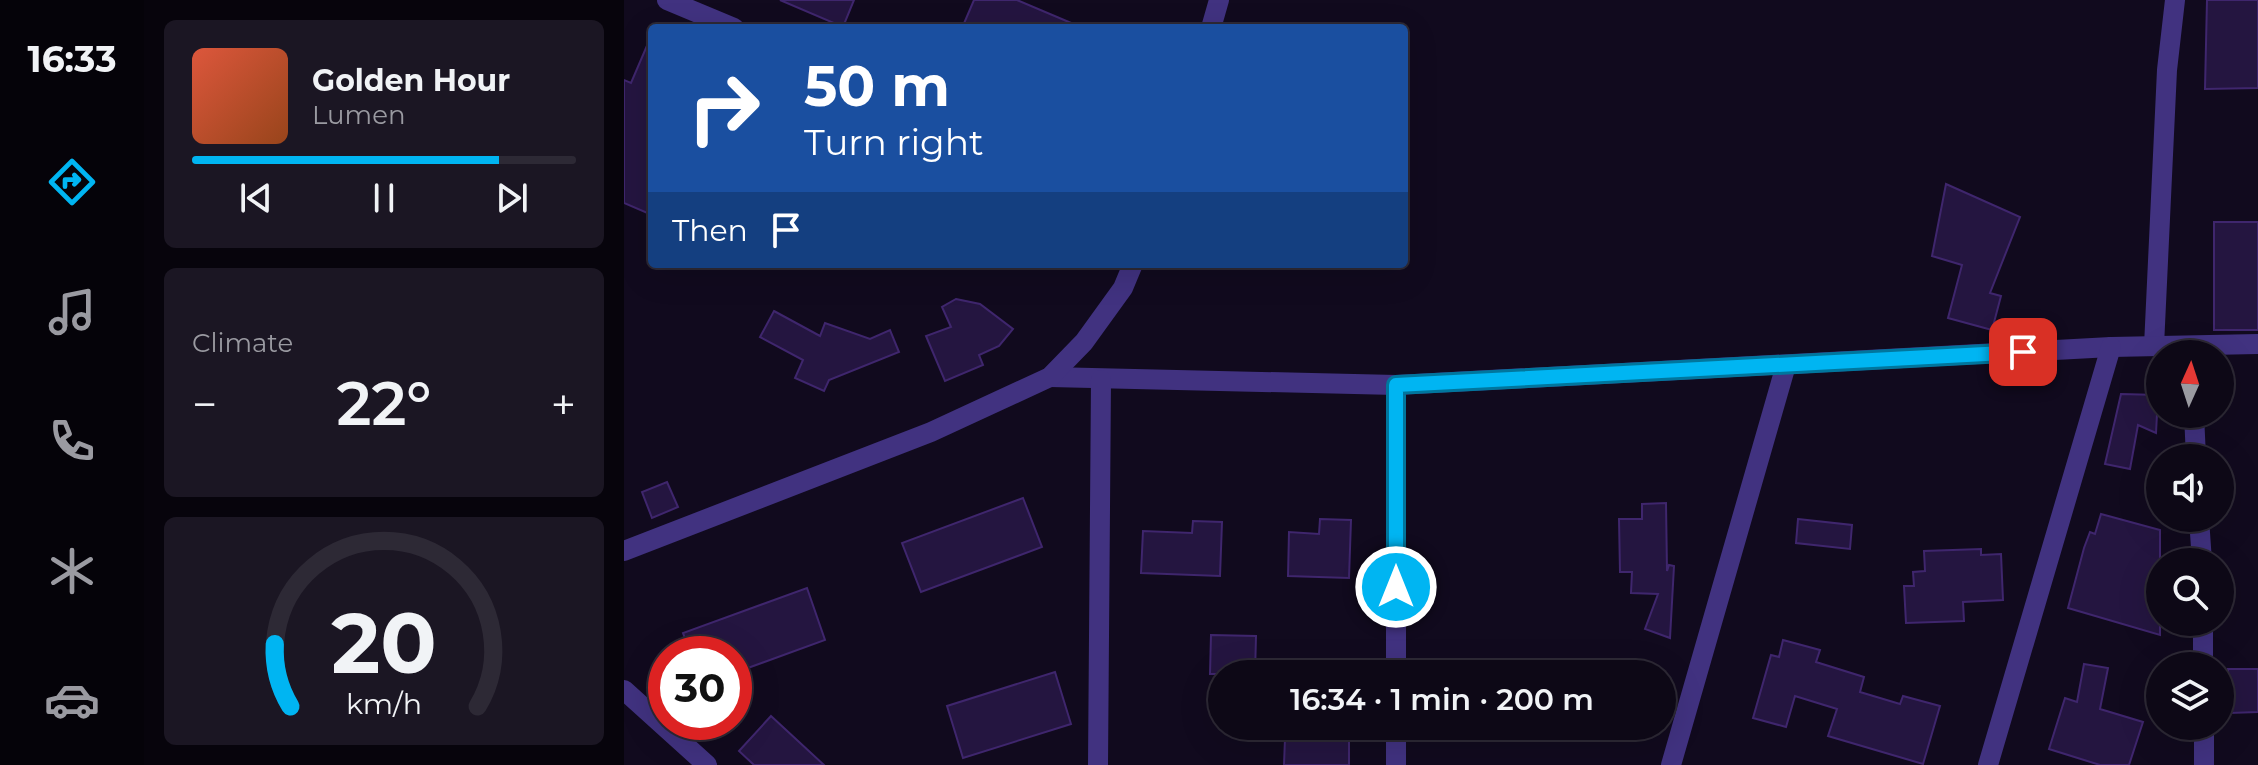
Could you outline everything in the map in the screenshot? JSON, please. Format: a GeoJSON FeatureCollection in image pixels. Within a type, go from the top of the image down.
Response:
{"type":"FeatureCollection","features":[{"type":"Feature","properties":{"kind":"street"},"geometry":{"type":"LineString","coordinates":[[667,0],[724,24]]}},
{"type":"Feature","properties":{"kind":"street"},"geometry":{"type":"LineString","coordinates":[[1212,24],[1219,0]]}},
{"type":"Feature","properties":{"kind":"street"},"geometry":{"type":"LineString","coordinates":[[2154,340],[2167,70],[2175,0]]}},
{"type":"Feature","properties":{"kind":"street"},"geometry":{"type":"LineString","coordinates":[[624,551],[931,432],[1050,377],[1084,342],[1123,288],[1131,268]]}},
{"type":"Feature","properties":{"kind":"street"},"geometry":{"type":"LineString","coordinates":[[2234,346],[2258,344]]}},
{"type":"Feature","properties":{"kind":"street"},"geometry":{"type":"LineString","coordinates":[[1050,377],[1396,385],[2146,346]]}},
{"type":"Feature","properties":{"kind":"street"},"geometry":{"type":"LineString","coordinates":[[1988,765],[2111,347]]}},
{"type":"Feature","properties":{"kind":"street"},"geometry":{"type":"LineString","coordinates":[[1671,765],[1786,365]]}},
{"type":"Feature","properties":{"kind":"street"},"geometry":{"type":"LineString","coordinates":[[1098,765],[1101,380]]}},
{"type":"Feature","properties":{"kind":"street"},"geometry":{"type":"LineString","coordinates":[[1396,385],[1396,660]]}},
{"type":"Feature","properties":{"kind":"street"},"geometry":{"type":"LineString","coordinates":[[624,690],[707,765]]}},
{"type":"Feature","properties":{"kind":"street"},"geometry":{"type":"LineString","coordinates":[[1396,740],[1396,765]]}},
{"type":"Feature","properties":{"kind":"street"},"geometry":{"type":"LineString","coordinates":[[2204,740],[2204,765]]}},
{"type":"Feature","properties":{"kind":"building"},"geometry":{"type":"Polygon","coordinates":[[[780,0],[854,0],[844,24],[836,24],[780,0]]]}},
{"type":"Feature","properties":{"kind":"building"},"geometry":{"type":"Polygon","coordinates":[[[974,0],[1017,0],[1074,24],[964,24],[974,0]]]}},
{"type":"Feature","properties":{"kind":"building"},"geometry":{"type":"Polygon","coordinates":[[[2207,0],[2258,0],[2258,88],[2205,89],[2207,0]]]}},
{"type":"Feature","properties":{"kind":"building"},"geometry":{"type":"Polygon","coordinates":[[[648,43],[648,213],[624,203],[624,80],[631,83],[648,43]]]}},
{"type":"Feature","properties":{"kind":"building"},"geometry":{"type":"Polygon","coordinates":[[[1946,184],[2020,217],[1990,293],[2001,296],[1992,330],[1948,318],[1962,265],[1932,256],[1946,184]]]}},
{"type":"Feature","properties":{"kind":"building"},"geometry":{"type":"Polygon","coordinates":[[[2214,222],[2258,222],[2258,330],[2214,330],[2214,222]]]}},
{"type":"Feature","properties":{"kind":"building"},"geometry":{"type":"Polygon","coordinates":[[[956,299],[980,304],[1013,329],[999,346],[979,355],[983,365],[945,381],[926,336],[951,327],[942,307],[956,299]]]}},
{"type":"Feature","properties":{"kind":"building"},"geometry":{"type":"Polygon","coordinates":[[[774,311],[820,336],[825,323],[870,339],[890,330],[899,352],[829,380],[824,391],[795,378],[803,360],[760,337],[774,311]]]}},
{"type":"Feature","properties":{"kind":"building"},"geometry":{"type":"Polygon","coordinates":[[[2121,394],[2146,395],[2146,428],[2156,428],[2156,433],[2138,425],[2130,469],[2105,464],[2121,394]]]}},
{"type":"Feature","properties":{"kind":"building"},"geometry":{"type":"Polygon","coordinates":[[[667,482],[678,507],[652,518],[642,492],[667,482]]]}},
{"type":"Feature","properties":{"kind":"building"},"geometry":{"type":"Polygon","coordinates":[[[1023,498],[1042,547],[921,592],[902,543],[1023,498]]]}},
{"type":"Feature","properties":{"kind":"building"},"geometry":{"type":"Polygon","coordinates":[[[1666,503],[1667,571],[1669,565],[1674,566],[1670,638],[1645,629],[1658,594],[1631,593],[1632,572],[1620,572],[1619,519],[1642,519],[1642,504],[1666,503]]]}},
{"type":"Feature","properties":{"kind":"building"},"geometry":{"type":"Polygon","coordinates":[[[2101,514],[2146,526],[2146,532],[2160,532],[2160,548],[2146,548],[2146,631],[2068,608],[2084,548],[2090,532],[2095,534],[2101,514]]]}},
{"type":"Feature","properties":{"kind":"building"},"geometry":{"type":"Polygon","coordinates":[[[1320,519],[1351,520],[1349,578],[1288,576],[1289,532],[1319,534],[1320,519]]]}},
{"type":"Feature","properties":{"kind":"building"},"geometry":{"type":"Polygon","coordinates":[[[1798,519],[1852,525],[1850,549],[1796,543],[1798,519]]]}},
{"type":"Feature","properties":{"kind":"building"},"geometry":{"type":"Polygon","coordinates":[[[1193,521],[1222,522],[1220,576],[1141,573],[1143,531],[1192,533],[1193,521]]]}},
{"type":"Feature","properties":{"kind":"building"},"geometry":{"type":"Polygon","coordinates":[[[1981,549],[1981,555],[2001,554],[2003,600],[1963,602],[1964,621],[1906,623],[1904,586],[1914,586],[1913,572],[1925,571],[1924,551],[1981,549]]]}},
{"type":"Feature","properties":{"kind":"building"},"geometry":{"type":"Polygon","coordinates":[[[807,588],[825,640],[752,666],[752,636],[684,636],[683,633],[807,588]]]}},
{"type":"Feature","properties":{"kind":"building"},"geometry":{"type":"Polygon","coordinates":[[[1211,635],[1256,636],[1255,660],[1210,660],[1211,635]]]}},
{"type":"Feature","properties":{"kind":"building"},"geometry":{"type":"Polygon","coordinates":[[[1783,640],[1820,650],[1816,662],[1864,677],[1860,692],[1900,704],[1903,696],[1940,706],[1923,764],[1828,736],[1837,709],[1795,696],[1786,727],[1753,718],[1771,655],[1779,657],[1783,640]]]}},
{"type":"Feature","properties":{"kind":"building"},"geometry":{"type":"Polygon","coordinates":[[[2084,664],[2108,668],[2100,709],[2143,722],[2129,765],[2100,765],[2049,749],[2065,698],[2077,702],[2084,664]]]}},
{"type":"Feature","properties":{"kind":"building"},"geometry":{"type":"Polygon","coordinates":[[[2234,669],[2258,669],[2258,712],[2234,713],[2234,669]]]}},
{"type":"Feature","properties":{"kind":"building"},"geometry":{"type":"Polygon","coordinates":[[[1055,672],[1071,724],[963,758],[947,706],[1055,672]]]}},
{"type":"Feature","properties":{"kind":"building"},"geometry":{"type":"Polygon","coordinates":[[[771,716],[824,765],[754,765],[739,751],[771,716]]]}},
{"type":"Feature","properties":{"kind":"building"},"geometry":{"type":"Polygon","coordinates":[[[1285,740],[1349,740],[1349,765],[1284,765],[1285,740]]]}},
{"type":"Feature","properties":{"kind":"route"},"geometry":{"type":"LineString","coordinates":[[1396,587],[1396,385],[2023,352]]}}]}
